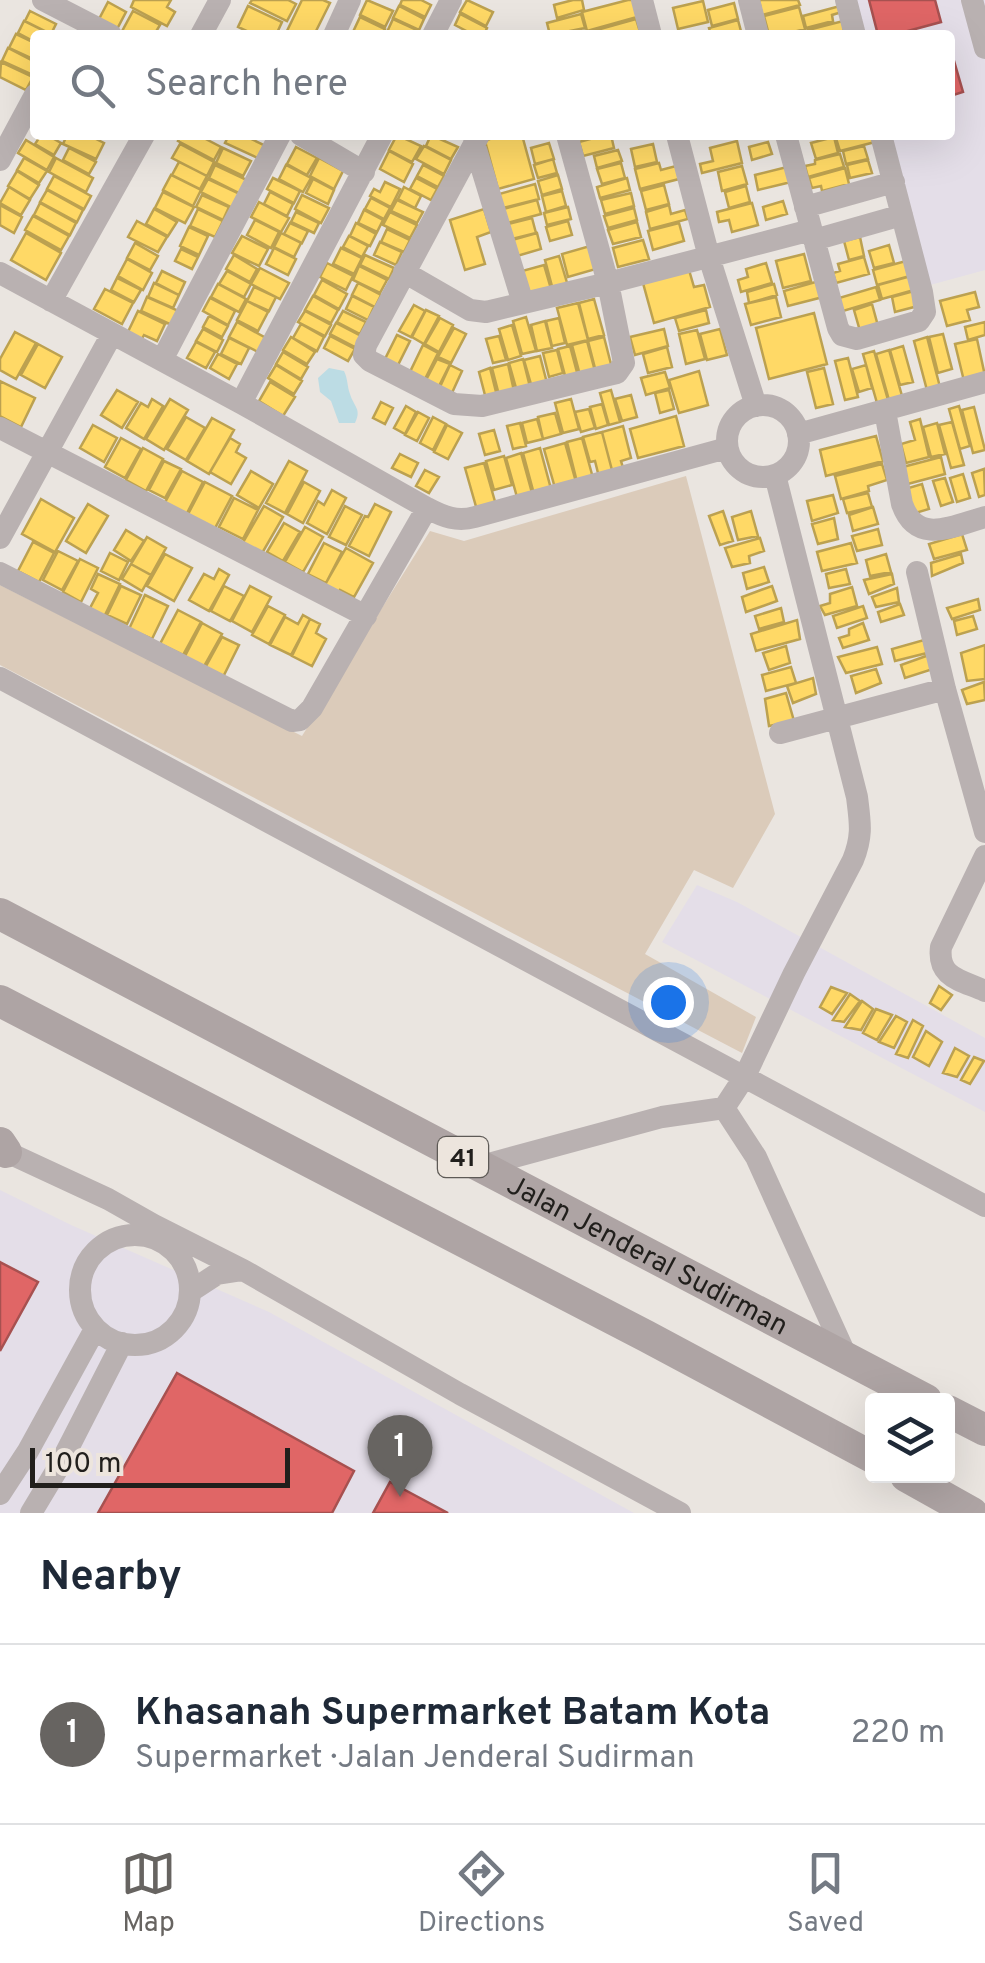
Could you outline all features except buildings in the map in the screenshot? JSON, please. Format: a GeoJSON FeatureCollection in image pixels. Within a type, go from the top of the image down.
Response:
{"type":"FeatureCollection","features":[{"type":"Feature","properties":{"kind":"highway","name":"Jalan Jenderal Sudirman"},"geometry":{"type":"LineString","coordinates":[[0,914],[912,1393]]}},
{"type":"Feature","properties":{"kind":"highway"},"geometry":{"type":"LineString","coordinates":[[0,1001],[865,1453]]}},
{"type":"Feature","properties":{"kind":"highway"},"geometry":{"type":"LineString","coordinates":[[955,1415],[985,1430]]}},
{"type":"Feature","properties":{"kind":"highway"},"geometry":{"type":"LineString","coordinates":[[918,1483],[972,1513]]}},
{"type":"Feature","properties":{"kind":"street"},"geometry":{"type":"LineString","coordinates":[[42,0],[101,30]]}},
{"type":"Feature","properties":{"kind":"street"},"geometry":{"type":"LineString","coordinates":[[203,30],[220,0]]}},
{"type":"Feature","properties":{"kind":"street"},"geometry":{"type":"LineString","coordinates":[[336,30],[350,0]]}},
{"type":"Feature","properties":{"kind":"street"},"geometry":{"type":"LineString","coordinates":[[436,30],[452,0]]}},
{"type":"Feature","properties":{"kind":"street"},"geometry":{"type":"LineString","coordinates":[[642,0],[650,30]]}},
{"type":"Feature","properties":{"kind":"street"},"geometry":{"type":"LineString","coordinates":[[748,0],[757,30]]}},
{"type":"Feature","properties":{"kind":"street"},"geometry":{"type":"LineString","coordinates":[[846,0],[854,30]]}},
{"type":"Feature","properties":{"kind":"street"},"geometry":{"type":"LineString","coordinates":[[972,0],[985,48]]}},
{"type":"Feature","properties":{"kind":"street"},"geometry":{"type":"LineString","coordinates":[[0,160],[30,104]]}},
{"type":"Feature","properties":{"kind":"street"},"geometry":{"type":"LineString","coordinates":[[51,301],[141,140]]}},
{"type":"Feature","properties":{"kind":"street"},"geometry":{"type":"LineString","coordinates":[[162,360],[277,140]]}},
{"type":"Feature","properties":{"kind":"street"},"geometry":{"type":"LineString","coordinates":[[310,140],[364,172]]}},
{"type":"Feature","properties":{"kind":"street"},"geometry":{"type":"LineString","coordinates":[[241,403],[380,140]]}},
{"type":"Feature","properties":{"kind":"street"},"geometry":{"type":"LineString","coordinates":[[476,140],[404,272],[364,355],[466,407],[617,373],[624,362],[608,283],[568,140]]}},
{"type":"Feature","properties":{"kind":"street"},"geometry":{"type":"LineString","coordinates":[[477,140],[523,303]]}},
{"type":"Feature","properties":{"kind":"street"},"geometry":{"type":"LineString","coordinates":[[678,140],[709,257],[756,406]]}},
{"type":"Feature","properties":{"kind":"street"},"geometry":{"type":"LineString","coordinates":[[787,140],[838,328],[842,335],[857,339],[919,321],[925,312],[882,140]]}},
{"type":"Feature","properties":{"kind":"street"},"geometry":{"type":"LineString","coordinates":[[810,226],[894,182]]}},
{"type":"Feature","properties":{"kind":"street"},"geometry":{"type":"LineString","coordinates":[[404,272],[477,312],[709,257],[810,226],[902,215]]}},
{"type":"Feature","properties":{"kind":"street"},"geometry":{"type":"LineString","coordinates":[[0,273],[450,518],[465,520],[727,448]]}},
{"type":"Feature","properties":{"kind":"street"},"geometry":{"type":"LineString","coordinates":[[0,538],[112,334]]}},
{"type":"Feature","properties":{"kind":"street"},"geometry":{"type":"LineString","coordinates":[[798,434],[985,382]]}},
{"type":"Feature","properties":{"kind":"street"},"geometry":{"type":"LineString","coordinates":[[756,406],[778,408],[788,414],[798,434],[794,460],[775,475],[750,475],[732,460],[727,448],[726,436],[736,416],[756,406]]}},
{"type":"Feature","properties":{"kind":"street"},"geometry":{"type":"LineString","coordinates":[[885,411],[907,518],[922,529],[933,531],[985,517]]}},
{"type":"Feature","properties":{"kind":"street"},"geometry":{"type":"LineString","coordinates":[[0,428],[366,616]]}},
{"type":"Feature","properties":{"kind":"street"},"geometry":{"type":"LineString","coordinates":[[481,1166],[662,1118],[724,1108],[745,1076],[860,842],[857,797],[775,475]]}},
{"type":"Feature","properties":{"kind":"street"},"geometry":{"type":"LineString","coordinates":[[0,573],[295,721],[312,708],[427,508]]}},
{"type":"Feature","properties":{"kind":"street"},"geometry":{"type":"LineString","coordinates":[[917,572],[985,832]]}},
{"type":"Feature","properties":{"kind":"street"},"geometry":{"type":"LineString","coordinates":[[0,678],[985,1206]]}},
{"type":"Feature","properties":{"kind":"street"},"geometry":{"type":"LineString","coordinates":[[780,733],[945,689]]}},
{"type":"Feature","properties":{"kind":"street"},"geometry":{"type":"LineString","coordinates":[[985,856],[941,946],[940,963],[944,970],[985,991]]}},
{"type":"Feature","properties":{"kind":"street"},"geometry":{"type":"LineString","coordinates":[[724,1108],[756,1157],[849,1361]]}},
{"type":"Feature","properties":{"kind":"street"},"geometry":{"type":"LineString","coordinates":[[2,1148],[244,1270],[460,1394],[680,1513]]}},
{"type":"Feature","properties":{"kind":"street"},"geometry":{"type":"LineString","coordinates":[[95,1193],[108,1218],[110,1234],[81,1278],[80,1296],[85,1313],[110,1340],[146,1344],[164,1337],[178,1325],[187,1309],[188,1273],[180,1257],[150,1237],[132,1235],[106,1242]]}},
{"type":"Feature","properties":{"kind":"street"},"geometry":{"type":"LineString","coordinates":[[190,1291],[217,1274],[244,1270]]}},
{"type":"Feature","properties":{"kind":"street"},"geometry":{"type":"LineString","coordinates":[[0,1494],[95,1328]]}},
{"type":"Feature","properties":{"kind":"street"},"geometry":{"type":"LineString","coordinates":[[30,1513],[58,1468],[122,1343]]}},
{"type":"Feature","properties":{"kind":"shaded area"},"geometry":{"type":"Polygon","coordinates":[[[856,0],[985,0],[985,270],[930,285],[892,140],[955,140],[955,30],[864,30],[856,0]]]}},
{"type":"Feature","properties":{"kind":"shaded area"},"geometry":{"type":"Polygon","coordinates":[[[686,476],[775,814],[733,888],[694,870],[645,954],[756,1017],[742,1053],[0,665],[0,585],[302,736],[430,531],[464,541],[686,476]]]}},
{"type":"Feature","properties":{"kind":"shaded area"},"geometry":{"type":"Polygon","coordinates":[[[697,885],[737,902],[985,1038],[985,1112],[662,942],[697,885]]]}},
{"type":"Feature","properties":{"kind":"shaded area"},"geometry":{"type":"Polygon","coordinates":[[[0,1190],[269,1312],[634,1513],[0,1513],[0,1190]]]}},
{"type":"Feature","properties":{"kind":"water"},"geometry":{"type":"Polygon","coordinates":[[[329,368],[344,371],[358,411],[355,423],[339,423],[331,401],[320,392],[318,378],[329,368]]]}},
{"type":"Feature","properties":{"kind":"place","name":"Khasanah Supermarket Batam Kota"},"geometry":{"type":"Point","coordinates":[400,1497]}}]}
